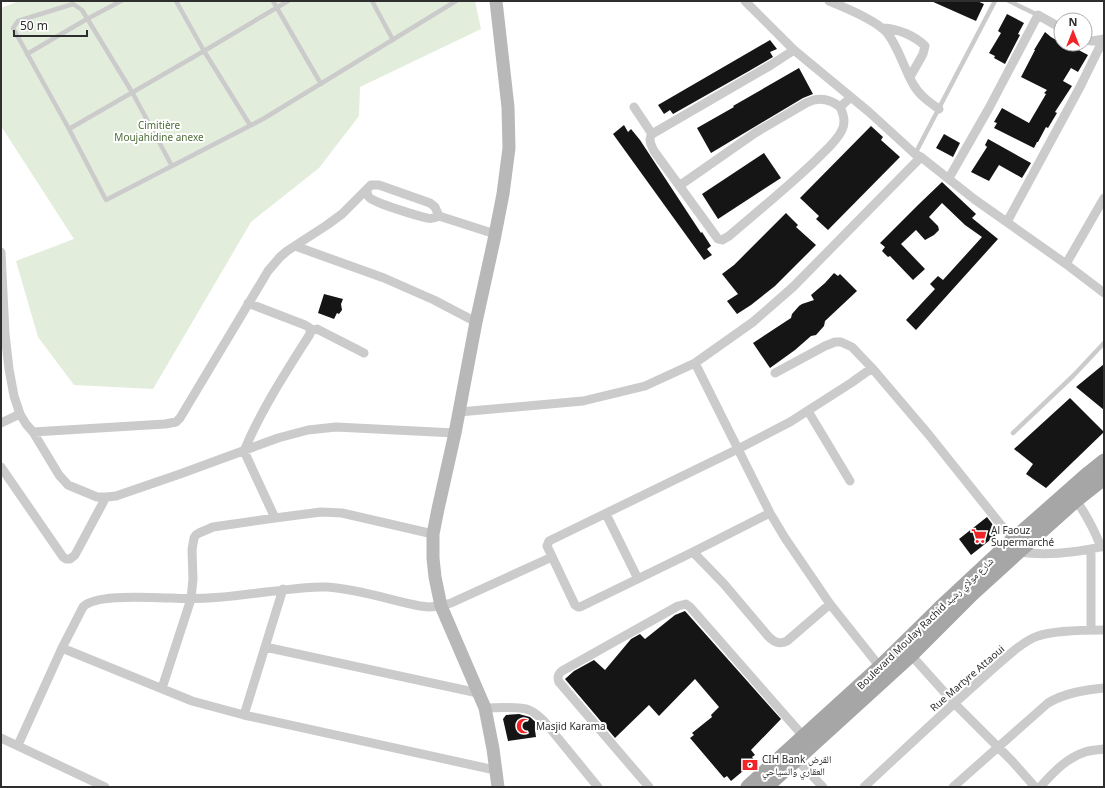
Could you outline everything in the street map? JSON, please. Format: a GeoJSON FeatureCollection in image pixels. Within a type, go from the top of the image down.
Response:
{"type":"FeatureCollection","features":[{"type":"Feature","properties":{"kind":"main road","name":"Boulevard Moulay Rachid شارع مولاي رشيد"},"geometry":{"type":"LineString","coordinates":[[766,787],[911,655],[968,599],[1015,546],[1089,473],[1104,461]]}},
{"type":"Feature","properties":{"kind":"main road","name":"Boulevard Moulay Rachid شارع مولاي رشيد"},"geometry":{"type":"LineString","coordinates":[[748,787],[880,667],[940,608],[1015,546],[1104,478]]}},
{"type":"Feature","properties":{"kind":"street"},"geometry":{"type":"LineString","coordinates":[[496,1],[507,88],[510,133],[507,166],[496,234],[476,322],[455,433],[442,485],[433,534],[433,558],[441,606],[485,708],[498,787]]}},
{"type":"Feature","properties":{"kind":"street"},"geometry":{"type":"LineString","coordinates":[[745,1],[794,50],[851,97],[918,156],[1104,293]]}},
{"type":"Feature","properties":{"kind":"street"},"geometry":{"type":"LineString","coordinates":[[830,1],[871,21],[887,33],[896,48],[913,84],[925,100],[939,109]]}},
{"type":"Feature","properties":{"kind":"street"},"geometry":{"type":"LineString","coordinates":[[949,178],[989,108],[1038,15],[1053,23]]}},
{"type":"Feature","properties":{"kind":"street"},"geometry":{"type":"LineString","coordinates":[[880,28],[896,30],[907,34],[922,42],[925,46],[910,77]]}},
{"type":"Feature","properties":{"kind":"street"},"geometry":{"type":"LineString","coordinates":[[1006,222],[1080,87],[1103,40]]}},
{"type":"Feature","properties":{"kind":"street"},"geometry":{"type":"LineString","coordinates":[[1093,42],[1103,40]]}},
{"type":"Feature","properties":{"kind":"street"},"geometry":{"type":"LineString","coordinates":[[679,186],[755,133],[813,100],[823,99],[832,101],[840,107],[844,120],[839,135],[796,179],[724,239],[718,240],[679,186],[654,151],[650,139],[652,134],[771,65],[794,50]]}},
{"type":"Feature","properties":{"kind":"street"},"geometry":{"type":"LineString","coordinates":[[840,107],[851,97]]}},
{"type":"Feature","properties":{"kind":"street"},"geometry":{"type":"LineString","coordinates":[[634,107],[652,134]]}},
{"type":"Feature","properties":{"kind":"street"},"geometry":{"type":"LineString","coordinates":[[459,412],[583,401],[645,386],[695,362],[753,322],[770,308],[804,276],[918,156]]}},
{"type":"Feature","properties":{"kind":"street"},"geometry":{"type":"LineString","coordinates":[[33,432],[165,424],[176,422],[180,418],[268,271],[287,251],[342,214],[371,185],[379,185],[430,203],[435,207],[439,216]]}},
{"type":"Feature","properties":{"kind":"street"},"geometry":{"type":"LineString","coordinates":[[367,189],[370,198],[386,206],[427,218],[435,218],[439,216],[496,234]]}},
{"type":"Feature","properties":{"kind":"street"},"geometry":{"type":"LineString","coordinates":[[1066,264],[1104,198]]}},
{"type":"Feature","properties":{"kind":"street"},"geometry":{"type":"LineString","coordinates":[[295,246],[384,278],[434,300],[476,322]]}},
{"type":"Feature","properties":{"kind":"street"},"geometry":{"type":"LineString","coordinates":[[1,252],[9,369],[20,414],[33,432],[59,475],[68,485],[97,497],[116,496],[278,438],[308,430],[336,428],[455,433]]}},
{"type":"Feature","properties":{"kind":"street"},"geometry":{"type":"LineString","coordinates":[[248,303],[305,324],[310,328],[310,334],[272,396],[253,430],[244,451],[275,518]]}},
{"type":"Feature","properties":{"kind":"street"},"geometry":{"type":"LineString","coordinates":[[310,331],[317,329],[364,353]]}},
{"type":"Feature","properties":{"kind":"street"},"geometry":{"type":"LineString","coordinates":[[776,373],[835,342],[841,342],[852,347],[872,368],[929,435],[1015,546],[1034,554],[1050,555],[1091,550],[1102,547],[1090,521],[1076,500]]}},
{"type":"Feature","properties":{"kind":"street"},"geometry":{"type":"LineString","coordinates":[[695,362],[770,512],[785,538],[830,604],[880,667]]}},
{"type":"Feature","properties":{"kind":"street"},"geometry":{"type":"LineString","coordinates":[[770,512],[693,552],[578,607],[575,605],[547,546],[549,542],[790,422],[872,368]]}},
{"type":"Feature","properties":{"kind":"street"},"geometry":{"type":"LineString","coordinates":[[808,411],[850,480]]}},
{"type":"Feature","properties":{"kind":"street"},"geometry":{"type":"LineString","coordinates":[[1,423],[20,414]]}},
{"type":"Feature","properties":{"kind":"street"},"geometry":{"type":"LineString","coordinates":[[1,467],[63,557],[66,559],[70,559],[75,555],[106,497]]}},
{"type":"Feature","properties":{"kind":"street"},"geometry":{"type":"LineString","coordinates":[[162,688],[191,599],[193,579],[192,550],[194,538],[203,531],[213,527],[321,512],[342,514],[433,534]]}},
{"type":"Feature","properties":{"kind":"street"},"geometry":{"type":"LineString","coordinates":[[606,514],[638,579]]}},
{"type":"Feature","properties":{"kind":"street"},"geometry":{"type":"LineString","coordinates":[[1091,550],[1091,630]]}},
{"type":"Feature","properties":{"kind":"street"},"geometry":{"type":"LineString","coordinates":[[693,552],[724,584],[768,636],[776,642],[782,643],[786,641],[830,604]]}},
{"type":"Feature","properties":{"kind":"street"},"geometry":{"type":"LineString","coordinates":[[18,745],[62,648],[83,607],[95,600],[108,598],[191,599],[226,597],[283,589],[313,587],[339,588],[420,606],[441,606],[459,600],[552,557]]}},
{"type":"Feature","properties":{"kind":"street"},"geometry":{"type":"LineString","coordinates":[[244,715],[283,589]]}},
{"type":"Feature","properties":{"kind":"street"},"geometry":{"type":"LineString","coordinates":[[649,787],[559,682],[558,675],[574,664],[682,605],[686,604],[690,607],[804,737]]}},
{"type":"Feature","properties":{"kind":"street","name":"Rue Martyre Attaoui"},"geometry":{"type":"LineString","coordinates":[[864,787],[925,730],[1009,655],[1028,640],[1047,633],[1104,630]]}},
{"type":"Feature","properties":{"kind":"street"},"geometry":{"type":"LineString","coordinates":[[266,647],[478,693]]}},
{"type":"Feature","properties":{"kind":"street"},"geometry":{"type":"LineString","coordinates":[[62,648],[192,701],[244,715],[495,770]]}},
{"type":"Feature","properties":{"kind":"street"},"geometry":{"type":"LineString","coordinates":[[911,655],[955,704],[1035,787]]}},
{"type":"Feature","properties":{"kind":"street"},"geometry":{"type":"LineString","coordinates":[[953,787],[1048,703],[1056,698],[1082,690],[1104,688]]}},
{"type":"Feature","properties":{"kind":"street"},"geometry":{"type":"LineString","coordinates":[[485,708],[521,708],[528,709],[535,713],[544,721],[598,787]]}},
{"type":"Feature","properties":{"kind":"street"},"geometry":{"type":"LineString","coordinates":[[1,738],[105,787]]}},
{"type":"Feature","properties":{"kind":"street"},"geometry":{"type":"LineString","coordinates":[[1040,787],[1071,758],[1086,752],[1104,749]]}},
{"type":"Feature","properties":{"kind":"street"},"geometry":{"type":"LineString","coordinates":[[797,760],[823,787]]}},
{"type":"Feature","properties":{"kind":"lane"},"geometry":{"type":"LineString","coordinates":[[27,54],[120,1]]}},
{"type":"Feature","properties":{"kind":"lane"},"geometry":{"type":"LineString","coordinates":[[176,1],[204,51],[250,125]]}},
{"type":"Feature","properties":{"kind":"lane"},"geometry":{"type":"LineString","coordinates":[[273,1],[321,84]]}},
{"type":"Feature","properties":{"kind":"lane"},"geometry":{"type":"LineString","coordinates":[[69,129],[288,1]]}},
{"type":"Feature","properties":{"kind":"lane"},"geometry":{"type":"LineString","coordinates":[[372,1],[393,40]]}},
{"type":"Feature","properties":{"kind":"lane"},"geometry":{"type":"LineString","coordinates":[[172,166],[132,92],[82,10],[73,4],[18,21],[13,28],[69,129],[106,200],[172,166],[250,125],[263,119],[456,1]]}},
{"type":"Feature","properties":{"kind":"lane"},"geometry":{"type":"LineString","coordinates":[[918,156],[939,109],[996,1]]}},
{"type":"Feature","properties":{"kind":"lane"},"geometry":{"type":"LineString","coordinates":[[1009,1],[1038,15]]}},
{"type":"Feature","properties":{"kind":"lane"},"geometry":{"type":"LineString","coordinates":[[1013,432],[1073,376],[1104,343]]}},
{"type":"Feature","properties":{"kind":"green space","name":"Cimitière Moujahidine anexe"},"geometry":{"type":"Polygon","coordinates":[[[19,1],[475,1],[481,29],[360,87],[359,116],[319,168],[251,222],[153,389],[74,385],[38,337],[16,261],[74,239],[1,126],[1,8],[19,1]]]}},
{"type":"Feature","properties":{"kind":"building"},"geometry":{"type":"Polygon","coordinates":[[[931,1],[977,1],[984,4],[976,21],[931,1]]]}},
{"type":"Feature","properties":{"kind":"building"},"geometry":{"type":"Polygon","coordinates":[[[1007,14],[1024,23],[1018,34],[1020,35],[1005,64],[994,58],[995,56],[989,53],[1001,33],[998,31],[1007,14]]]}},
{"type":"Feature","properties":{"kind":"building"},"geometry":{"type":"Polygon","coordinates":[[[1045,32],[1053,38],[1053,52],[1082,52],[1088,55],[1078,72],[1071,68],[1063,81],[1072,86],[1055,112],[1057,113],[1048,128],[1046,127],[1034,148],[994,128],[997,123],[994,122],[1002,108],[1029,123],[1046,94],[1044,93],[1047,90],[1021,77],[1034,50],[1045,32]]]}},
{"type":"Feature","properties":{"kind":"building"},"geometry":{"type":"Polygon","coordinates":[[[770,40],[777,49],[770,52],[773,57],[749,71],[673,114],[670,110],[664,114],[658,105],[770,40]]]}},
{"type":"Feature","properties":{"kind":"building"},"geometry":{"type":"Polygon","coordinates":[[[799,68],[813,94],[803,98],[711,153],[697,128],[799,68]]]}},
{"type":"Feature","properties":{"kind":"building"},"geometry":{"type":"Polygon","coordinates":[[[624,125],[628,132],[631,129],[640,140],[711,246],[707,249],[712,255],[704,260],[613,134],[624,125]]]}},
{"type":"Feature","properties":{"kind":"building"},"geometry":{"type":"Polygon","coordinates":[[[871,126],[883,137],[881,140],[900,157],[828,230],[816,219],[819,216],[800,198],[871,126]]]}},
{"type":"Feature","properties":{"kind":"building"},"geometry":{"type":"Polygon","coordinates":[[[944,134],[960,143],[953,157],[936,148],[944,134]]]}},
{"type":"Feature","properties":{"kind":"building"},"geometry":{"type":"Polygon","coordinates":[[[988,139],[1031,163],[1022,178],[999,165],[989,181],[971,172],[987,147],[985,145],[988,139]]]}},
{"type":"Feature","properties":{"kind":"building"},"geometry":{"type":"Polygon","coordinates":[[[764,153],[781,178],[718,219],[702,194],[764,153]]]}},
{"type":"Feature","properties":{"kind":"building"},"geometry":{"type":"Polygon","coordinates":[[[942,182],[976,214],[972,218],[998,239],[916,330],[906,320],[935,289],[930,284],[938,276],[943,280],[982,237],[965,225],[942,203],[929,217],[938,226],[939,230],[934,235],[925,240],[916,230],[901,244],[925,269],[913,280],[890,256],[888,257],[882,251],[885,247],[880,243],[942,182]]]}},
{"type":"Feature","properties":{"kind":"building"},"geometry":{"type":"Polygon","coordinates":[[[786,213],[798,225],[796,227],[816,245],[775,286],[737,314],[727,301],[738,294],[722,274],[734,265],[786,213]]]}},
{"type":"Feature","properties":{"kind":"building"},"geometry":{"type":"Polygon","coordinates":[[[834,273],[838,276],[840,274],[857,291],[825,321],[824,326],[816,335],[811,336],[770,368],[753,343],[791,318],[792,314],[799,306],[814,300],[811,295],[834,273]]]}},
{"type":"Feature","properties":{"kind":"building"},"geometry":{"type":"Polygon","coordinates":[[[324,294],[343,299],[341,304],[342,310],[339,314],[337,313],[334,319],[318,313],[324,294]]]}},
{"type":"Feature","properties":{"kind":"building"},"geometry":{"type":"Polygon","coordinates":[[[1104,364],[1104,410],[1076,387],[1104,364]]]}},
{"type":"Feature","properties":{"kind":"building"},"geometry":{"type":"Polygon","coordinates":[[[1070,398],[1104,432],[1046,488],[1026,474],[1033,464],[1014,449],[1070,398]]]}},
{"type":"Feature","properties":{"kind":"building","name":"Al Faouz Supermarché"},"geometry":{"type":"Polygon","coordinates":[[[987,517],[999,533],[971,555],[959,539],[987,517]]]}},
{"type":"Feature","properties":{"kind":"building"},"geometry":{"type":"Polygon","coordinates":[[[685,611],[781,719],[751,750],[755,755],[752,757],[755,761],[731,781],[727,776],[724,778],[690,738],[694,735],[692,733],[712,717],[711,715],[719,707],[695,679],[659,716],[649,705],[615,738],[565,679],[574,671],[594,660],[605,670],[631,639],[640,634],[645,639],[675,615],[685,611]]]}},
{"type":"Feature","properties":{"kind":"building","name":"Masjid Karama"},"geometry":{"type":"Polygon","coordinates":[[[519,714],[530,717],[543,729],[535,730],[536,737],[508,741],[503,719],[506,715],[519,714]]]}},
{"type":"Feature","properties":{"kind":"place","name":"Al Faouz Supermarché"},"geometry":{"type":"Point","coordinates":[979,536]}},
{"type":"Feature","properties":{"kind":"place","name":"Masjid Karama"},"geometry":{"type":"Point","coordinates":[524,726]}},
{"type":"Feature","properties":{"kind":"place","name":"CIH Bank القرض العقاري والسياحي"},"geometry":{"type":"Point","coordinates":[750,765]}}]}
